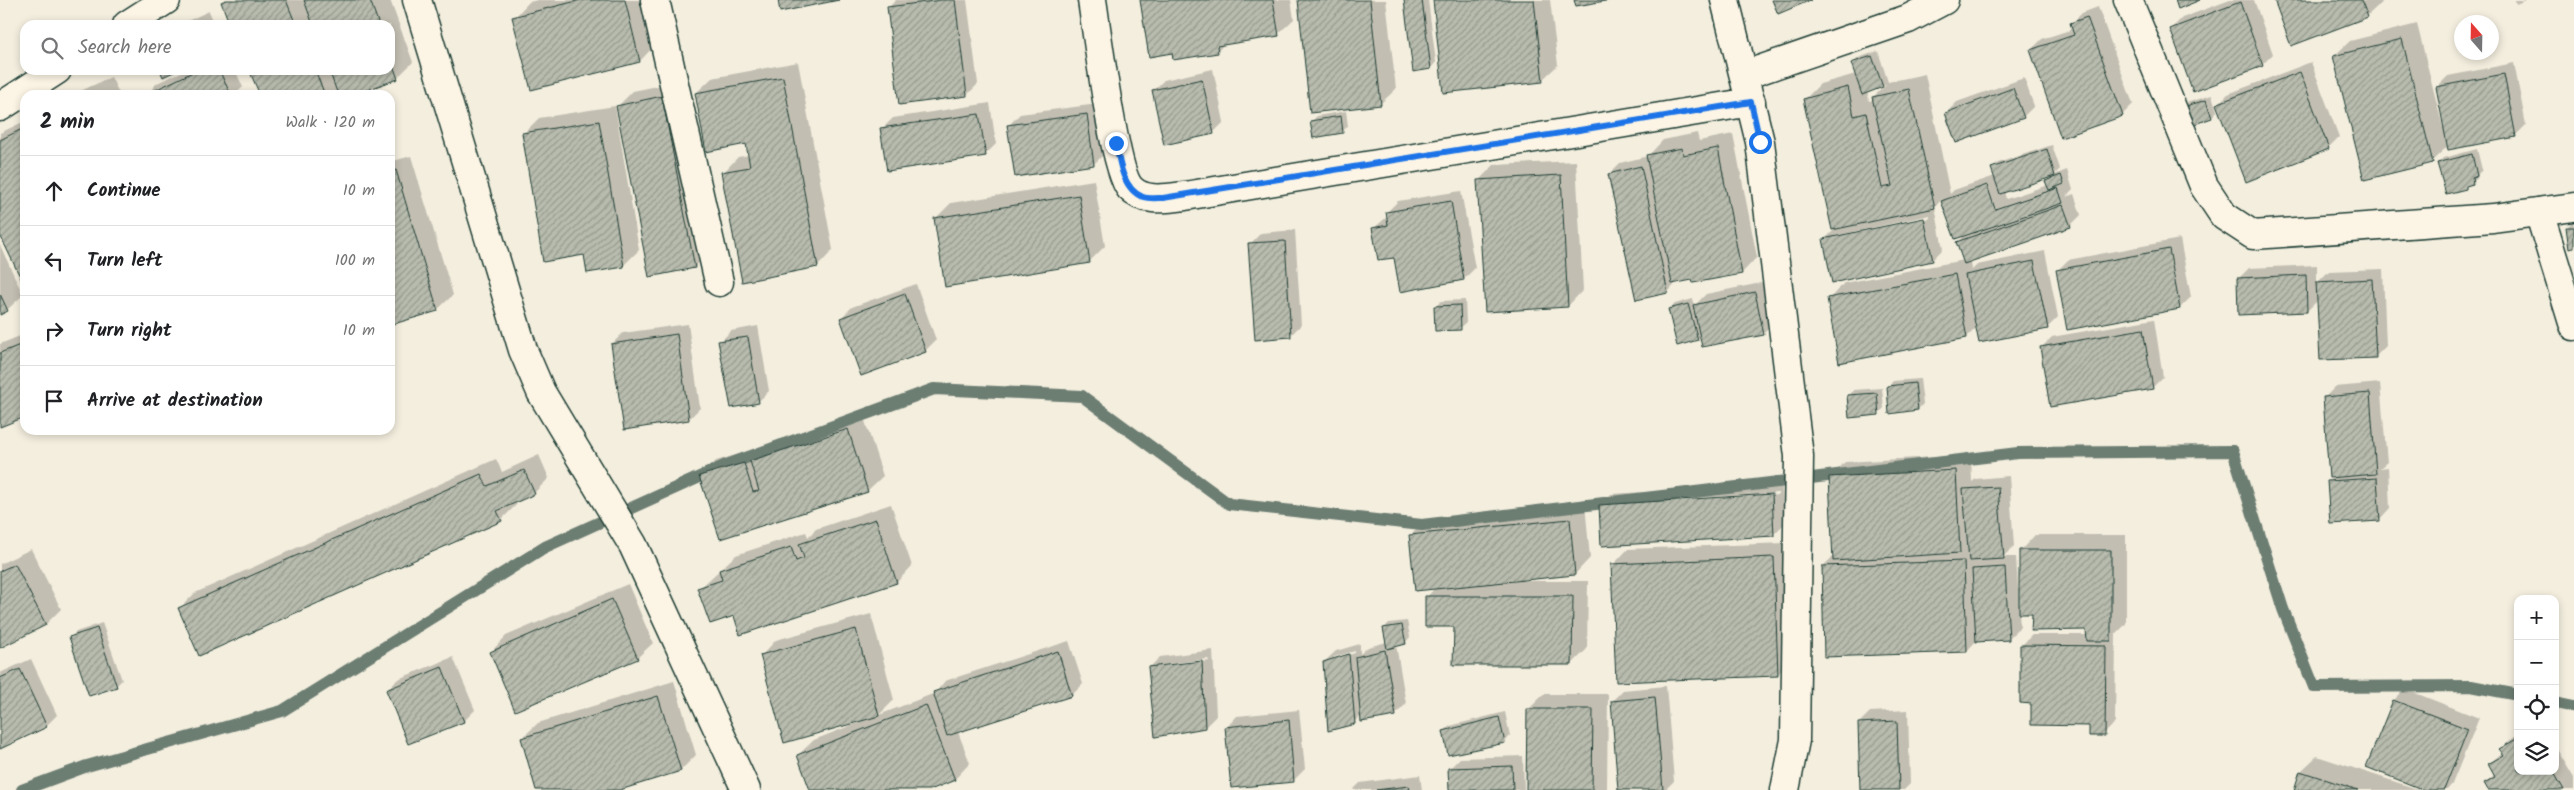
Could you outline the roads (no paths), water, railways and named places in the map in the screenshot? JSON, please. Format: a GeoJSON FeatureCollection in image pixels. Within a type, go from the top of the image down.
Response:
{"type":"FeatureCollection","features":[{"type":"Feature","properties":{"kind":"street"},"geometry":{"type":"LineString","coordinates":[[417,0],[523,350],[541,392],[633,545],[746,790]]}},
{"type":"Feature","properties":{"kind":"street"},"geometry":{"type":"LineString","coordinates":[[655,0],[718,282]]}},
{"type":"Feature","properties":{"kind":"street"},"geometry":{"type":"LineString","coordinates":[[1092,0],[1118,157],[1130,187],[1143,197],[1185,196],[1751,102]]}},
{"type":"Feature","properties":{"kind":"street"},"geometry":{"type":"LineString","coordinates":[[1726,0],[1760,142],[1799,456],[1794,740],[1784,790]]}},
{"type":"Feature","properties":{"kind":"street"},"geometry":{"type":"LineString","coordinates":[[1745,75],[1908,19],[1944,0]]}},
{"type":"Feature","properties":{"kind":"street"},"geometry":{"type":"LineString","coordinates":[[2128,0],[2204,186],[2224,216],[2253,235],[2492,218],[2574,207]]}},
{"type":"Feature","properties":{"kind":"street"},"geometry":{"type":"LineString","coordinates":[[133,20],[155,3]]}},
{"type":"Feature","properties":{"kind":"street"},"geometry":{"type":"LineString","coordinates":[[27,90],[50,75]]}},
{"type":"Feature","properties":{"kind":"street"},"geometry":{"type":"LineString","coordinates":[[0,107],[20,94]]}},
{"type":"Feature","properties":{"kind":"street"},"geometry":{"type":"LineString","coordinates":[[2539,212],[2574,326]]}},
{"type":"Feature","properties":{"kind":"waterway"},"geometry":{"type":"LineString","coordinates":[[22,790],[87,766],[282,711],[545,547],[724,466],[934,389],[1082,396],[1229,504],[1422,525],[2018,453],[2233,451],[2283,609],[2314,687],[2471,686],[2514,694]]}},
{"type":"Feature","properties":{"kind":"waterway"},"geometry":{"type":"LineString","coordinates":[[2559,704],[2574,707]]}}]}
